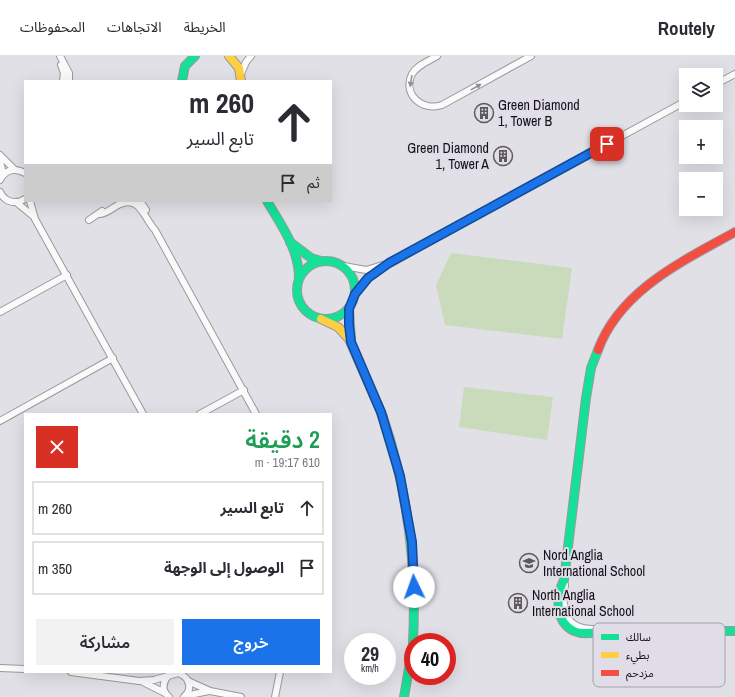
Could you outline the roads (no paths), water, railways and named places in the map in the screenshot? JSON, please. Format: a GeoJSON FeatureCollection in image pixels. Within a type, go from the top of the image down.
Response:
{"type":"FeatureCollection","features":[{"type":"Feature","properties":{"kind":"street"},"geometry":{"type":"LineString","coordinates":[[57,56],[64,73],[63,80]]}},
{"type":"Feature","properties":{"kind":"street"},"geometry":{"type":"LineString","coordinates":[[60,56],[69,73],[69,80]]}},
{"type":"Feature","properties":{"kind":"street"},"geometry":{"type":"LineString","coordinates":[[182,80],[186,66],[184,56]]}},
{"type":"Feature","properties":{"kind":"street"},"geometry":{"type":"LineString","coordinates":[[186,66],[195,56]]}},
{"type":"Feature","properties":{"kind":"street"},"geometry":{"type":"LineString","coordinates":[[229,56],[236,63],[241,78]]}},
{"type":"Feature","properties":{"kind":"street"},"geometry":{"type":"LineString","coordinates":[[241,78],[246,62],[251,56]]}},
{"type":"Feature","properties":{"kind":"street"},"geometry":{"type":"LineString","coordinates":[[437,56],[417,68],[410,80],[412,95],[423,105],[430,107],[442,106],[531,56]]}},
{"type":"Feature","properties":{"kind":"street"},"geometry":{"type":"LineString","coordinates":[[723,80],[735,74]]}},
{"type":"Feature","properties":{"kind":"street"},"geometry":{"type":"LineString","coordinates":[[351,342],[349,309],[355,294],[368,278],[389,263],[679,105]]}},
{"type":"Feature","properties":{"kind":"street"},"geometry":{"type":"LineString","coordinates":[[0,156],[14,169],[24,172]]}},
{"type":"Feature","properties":{"kind":"street"},"geometry":{"type":"LineString","coordinates":[[0,160],[2,177],[14,169]]}},
{"type":"Feature","properties":{"kind":"street"},"geometry":{"type":"LineString","coordinates":[[0,192],[3,201],[16,202],[24,199]]}},
{"type":"Feature","properties":{"kind":"street"},"geometry":{"type":"LineString","coordinates":[[16,202],[35,218]]}},
{"type":"Feature","properties":{"kind":"street"},"geometry":{"type":"LineString","coordinates":[[30,202],[35,218],[142,413]]}},
{"type":"Feature","properties":{"kind":"street"},"geometry":{"type":"LineString","coordinates":[[100,214],[117,202]]}},
{"type":"Feature","properties":{"kind":"street"},"geometry":{"type":"LineString","coordinates":[[141,202],[152,221],[155,230]]}},
{"type":"Feature","properties":{"kind":"street"},"geometry":{"type":"LineString","coordinates":[[268,202],[290,241],[300,265],[297,296],[302,307],[310,315],[322,319],[341,330],[351,342],[381,412],[402,481],[412,542],[414,576],[413,633]]}},
{"type":"Feature","properties":{"kind":"street"},"geometry":{"type":"LineString","coordinates":[[89,220],[124,203],[134,203],[140,207],[155,230],[256,413]]}},
{"type":"Feature","properties":{"kind":"street"},"geometry":{"type":"LineString","coordinates":[[593,632],[580,633],[570,630],[563,622],[558,607],[564,580],[586,398],[591,369],[602,341],[629,300],[645,286],[669,269],[735,232]]}},
{"type":"Feature","properties":{"kind":"street"},"geometry":{"type":"LineString","coordinates":[[290,241],[312,258],[321,261],[335,262],[344,266],[366,270],[389,263]]}},
{"type":"Feature","properties":{"kind":"street"},"geometry":{"type":"LineString","coordinates":[[299,279],[306,269],[321,261]]}},
{"type":"Feature","properties":{"kind":"street"},"geometry":{"type":"LineString","coordinates":[[344,266],[354,280],[355,294]]}},
{"type":"Feature","properties":{"kind":"street"},"geometry":{"type":"LineString","coordinates":[[0,312],[67,275]]}},
{"type":"Feature","properties":{"kind":"street"},"geometry":{"type":"LineString","coordinates":[[322,319],[334,319],[349,309]]}},
{"type":"Feature","properties":{"kind":"street"},"geometry":{"type":"LineString","coordinates":[[0,421],[113,358]]}},
{"type":"Feature","properties":{"kind":"street"},"geometry":{"type":"LineString","coordinates":[[202,413],[244,390]]}},
{"type":"Feature","properties":{"kind":"street"},"geometry":{"type":"LineString","coordinates":[[25,408],[28,413]]}},
{"type":"Feature","properties":{"kind":"street"},"geometry":{"type":"LineString","coordinates":[[0,668],[24,669]]}},
{"type":"Feature","properties":{"kind":"street"},"geometry":{"type":"LineString","coordinates":[[85,673],[139,681],[154,680],[170,674],[178,673],[210,691],[241,697]]}},
{"type":"Feature","properties":{"kind":"street"},"geometry":{"type":"LineString","coordinates":[[275,697],[280,673]]}},
{"type":"Feature","properties":{"kind":"street"},"geometry":{"type":"LineString","coordinates":[[167,696],[163,684],[170,674]]}},
{"type":"Feature","properties":{"kind":"street"},"geometry":{"type":"LineString","coordinates":[[184,696],[189,689],[185,676]]}},
{"type":"Feature","properties":{"kind":"street"},"geometry":{"type":"LineString","coordinates":[[139,681],[167,696]]}},
{"type":"Feature","properties":{"kind":"street"},"geometry":{"type":"LineString","coordinates":[[404,697],[406,685]]}},
{"type":"Feature","properties":{"kind":"street"},"geometry":{"type":"LineString","coordinates":[[406,688],[408,697]]}},
{"type":"Feature","properties":{"kind":"street"},"geometry":{"type":"LineString","coordinates":[[184,696],[210,691]]}},
{"type":"Feature","properties":{"kind":"place","name":"Green Diamond 1, Tower B"},"geometry":{"type":"Point","coordinates":[484,113]}},
{"type":"Feature","properties":{"kind":"place","name":"Green Diamond 1, Tower A"},"geometry":{"type":"Point","coordinates":[503,156]}},
{"type":"Feature","properties":{"kind":"place","name":"Nord Anglia International School"},"geometry":{"type":"Point","coordinates":[529,563]}},
{"type":"Feature","properties":{"kind":"place","name":"North Anglia International School"},"geometry":{"type":"Point","coordinates":[518,603]}}]}
